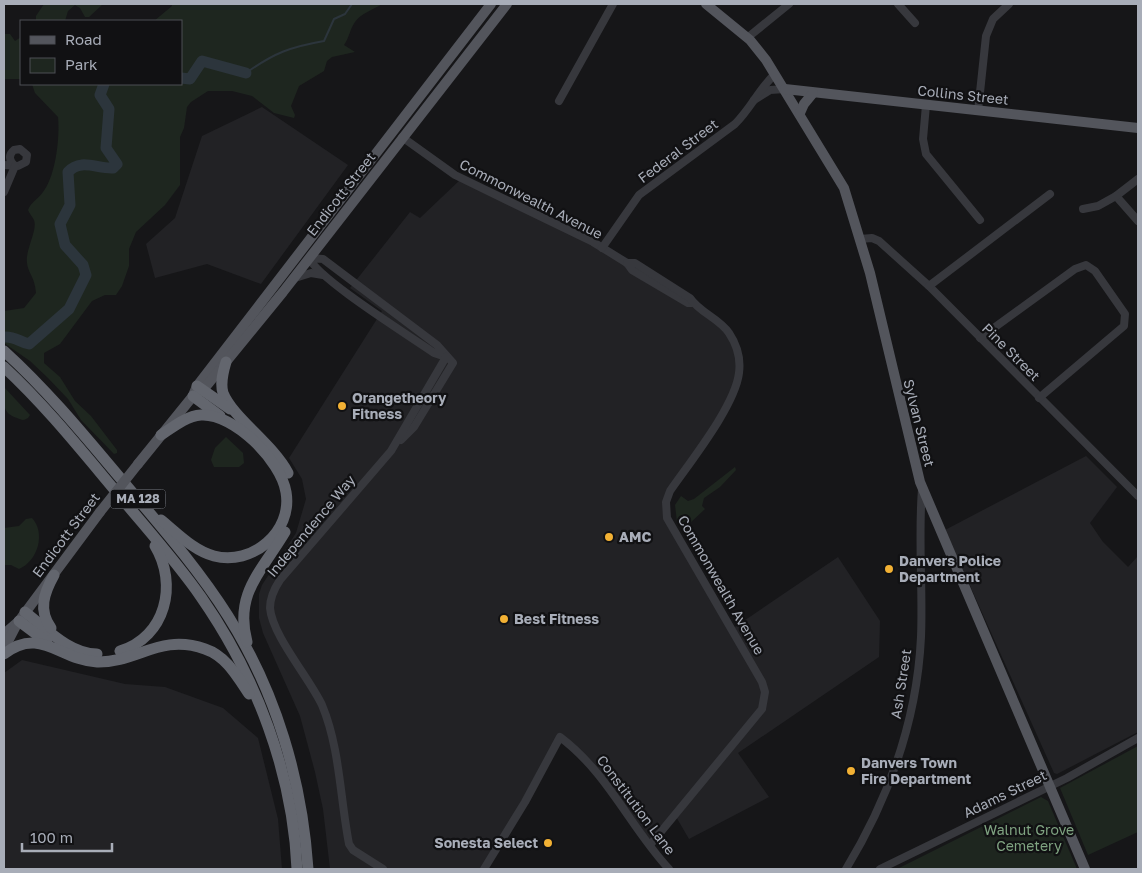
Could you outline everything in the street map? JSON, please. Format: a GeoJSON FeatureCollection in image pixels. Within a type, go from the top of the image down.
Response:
{"type":"FeatureCollection","features":[{"type":"Feature","properties":{"kind":"highway","name":"MA 128"},"geometry":{"type":"LineString","coordinates":[[4,352],[62,410],[145,507],[215,597],[252,660],[270,698],[289,755],[305,830],[308,869]]}},
{"type":"Feature","properties":{"kind":"highway"},"geometry":{"type":"LineString","coordinates":[[226,362],[222,387],[227,401],[280,460],[291,482],[293,503],[290,522],[285,532],[246,594],[243,621],[252,660]]}},
{"type":"Feature","properties":{"kind":"highway","name":"MA 128"},"geometry":{"type":"LineString","coordinates":[[4,367],[58,422],[137,517],[202,598],[230,644],[262,713],[276,750],[288,799],[297,869]]}},
{"type":"Feature","properties":{"kind":"highway"},"geometry":{"type":"LineString","coordinates":[[197,391],[240,416]]}},
{"type":"Feature","properties":{"kind":"highway"},"geometry":{"type":"LineString","coordinates":[[145,507],[196,548],[213,556],[223,558],[242,556],[264,546],[277,532],[285,514],[287,494],[284,481],[278,470],[261,450],[226,420],[197,391]]}},
{"type":"Feature","properties":{"kind":"highway"},"geometry":{"type":"LineString","coordinates":[[161,435],[195,416],[209,415],[226,420]]}},
{"type":"Feature","properties":{"kind":"highway"},"geometry":{"type":"LineString","coordinates":[[4,654],[12,648],[28,643],[59,645],[92,654],[117,652],[143,639],[156,625],[166,603],[166,573],[160,555],[137,517]]}},
{"type":"Feature","properties":{"kind":"highway"},"geometry":{"type":"LineString","coordinates":[[54,575],[46,591],[43,611],[59,645]]}},
{"type":"Feature","properties":{"kind":"highway"},"geometry":{"type":"LineString","coordinates":[[22,616],[80,659],[106,662],[155,646],[174,643],[204,648],[219,655],[262,713]]}},
{"type":"Feature","properties":{"kind":"main road","name":"Sylvan Street"},"geometry":{"type":"LineString","coordinates":[[706,4],[747,38],[775,74],[844,188],[860,239],[907,436],[922,489],[1085,869]]}},
{"type":"Feature","properties":{"kind":"main road","name":"Endicott Street"},"geometry":{"type":"LineString","coordinates":[[4,634],[22,616],[100,512],[197,391],[264,296],[305,255],[499,5]]}},
{"type":"Feature","properties":{"kind":"main road","name":"Collins Street"},"geometry":{"type":"LineString","coordinates":[[785,89],[1138,128]]}},
{"type":"Feature","properties":{"kind":"main road"},"geometry":{"type":"LineString","coordinates":[[800,113],[804,104],[813,93]]}},
{"type":"Feature","properties":{"kind":"main road","name":"Endicott Street"},"geometry":{"type":"LineString","coordinates":[[197,391],[226,362],[292,280],[305,255]]}},
{"type":"Feature","properties":{"kind":"main road","name":"Endicott Street"},"geometry":{"type":"LineString","coordinates":[[4,649],[12,638],[22,616]]}},
{"type":"Feature","properties":{"kind":"street"},"geometry":{"type":"LineString","coordinates":[[559,101],[613,4]]}},
{"type":"Feature","properties":{"kind":"street"},"geometry":{"type":"LineString","coordinates":[[747,38],[789,4]]}},
{"type":"Feature","properties":{"kind":"street"},"geometry":{"type":"LineString","coordinates":[[898,4],[915,23]]}},
{"type":"Feature","properties":{"kind":"street"},"geometry":{"type":"LineString","coordinates":[[978,111],[986,36],[994,19],[1009,4]]}},
{"type":"Feature","properties":{"kind":"street","name":"Federal Street"},"geometry":{"type":"LineString","coordinates":[[602,248],[639,196],[725,132],[743,115],[758,92],[775,74]]}},
{"type":"Feature","properties":{"kind":"street","name":"Federal Street"},"geometry":{"type":"LineString","coordinates":[[754,100],[770,90],[785,89]]}},
{"type":"Feature","properties":{"kind":"street"},"geometry":{"type":"LineString","coordinates":[[926,105],[923,139],[926,154],[980,220]]}},
{"type":"Feature","properties":{"kind":"street","name":"Commonwealth Avenue"},"geometry":{"type":"LineString","coordinates":[[398,134],[455,176],[508,199],[602,248],[627,262],[632,270],[688,303],[693,303],[720,321],[729,332],[736,346],[740,360],[736,386],[726,407],[670,491],[666,502],[668,518],[762,682],[765,700],[762,709],[650,845]]}},
{"type":"Feature","properties":{"kind":"street"},"geometry":{"type":"LineString","coordinates":[[4,165],[15,166],[4,192]]}},
{"type":"Feature","properties":{"kind":"street"},"geometry":{"type":"LineString","coordinates":[[1083,209],[1098,206],[1116,196],[1138,179]]}},
{"type":"Feature","properties":{"kind":"street"},"geometry":{"type":"LineString","coordinates":[[929,286],[1050,194]]}},
{"type":"Feature","properties":{"kind":"street"},"geometry":{"type":"LineString","coordinates":[[1116,196],[1138,221]]}},
{"type":"Feature","properties":{"kind":"street","name":"Pine Street"},"geometry":{"type":"LineString","coordinates":[[860,239],[872,238],[879,241],[929,286],[1039,398],[1137,493]]}},
{"type":"Feature","properties":{"kind":"street","name":"Independence Way"},"geometry":{"type":"LineString","coordinates":[[305,255],[313,267],[324,276],[434,353],[446,357]]}},
{"type":"Feature","properties":{"kind":"street","name":"Independence Way"},"geometry":{"type":"LineString","coordinates":[[305,255],[323,259],[437,345],[453,363],[414,427],[395,445],[280,580],[272,592],[270,609],[281,636],[322,705],[336,760],[349,844],[353,850],[382,869]]}},
{"type":"Feature","properties":{"kind":"street"},"geometry":{"type":"LineString","coordinates":[[980,338],[1075,269],[1086,265],[1095,271],[1125,314],[1124,326],[1039,398]]}},
{"type":"Feature","properties":{"kind":"street"},"geometry":{"type":"LineString","coordinates":[[292,280],[308,274],[324,276]]}},
{"type":"Feature","properties":{"kind":"street","name":"Independence Way"},"geometry":{"type":"LineString","coordinates":[[395,445],[446,357]]}},
{"type":"Feature","properties":{"kind":"street","name":"Ash Street"},"geometry":{"type":"LineString","coordinates":[[847,869],[878,813],[896,767],[910,718],[921,638],[920,537],[922,489]]}},
{"type":"Feature","properties":{"kind":"street","name":"Constitution Lane"},"geometry":{"type":"LineString","coordinates":[[484,869],[525,802],[560,737],[581,754],[604,780],[669,869]]}},
{"type":"Feature","properties":{"kind":"street","name":"Adams Street"},"geometry":{"type":"LineString","coordinates":[[880,869],[1049,786],[1138,738]]}},
{"type":"Feature","properties":{"kind":"shaded area"},"geometry":{"type":"Polygon","coordinates":[[[262,107],[348,165],[261,284],[207,264],[155,278],[146,244],[175,218],[202,136],[262,107]]]}},
{"type":"Feature","properties":{"kind":"shaded area"},"geometry":{"type":"Polygon","coordinates":[[[461,179],[593,242],[720,321],[736,346],[736,386],[670,491],[667,518],[732,629],[838,557],[880,621],[879,657],[738,753],[769,797],[689,839],[675,815],[650,845],[616,795],[560,737],[487,869],[330,869],[323,809],[315,772],[300,716],[263,633],[259,618],[259,594],[262,585],[296,533],[306,499],[302,479],[289,458],[382,311],[350,288],[410,212],[420,218],[461,179]]]}},
{"type":"Feature","properties":{"kind":"shaded area"},"geometry":{"type":"Polygon","coordinates":[[[1086,456],[1117,487],[1090,523],[1103,542],[1128,567],[1138,556],[1138,732],[1057,774],[1054,773],[945,530],[1086,456]]]}},
{"type":"Feature","properties":{"kind":"shaded area"},"geometry":{"type":"Polygon","coordinates":[[[22,660],[125,684],[165,687],[223,708],[258,738],[278,819],[282,869],[4,869],[4,673],[22,660]]]}},
{"type":"Feature","properties":{"kind":"green space"},"geometry":{"type":"Polygon","coordinates":[[[44,4],[103,4],[89,17],[85,17],[80,8],[75,5],[68,11],[65,20],[36,20],[36,16],[44,4]]]}},
{"type":"Feature","properties":{"kind":"green space"},"geometry":{"type":"Polygon","coordinates":[[[172,4],[382,4],[360,16],[353,25],[344,45],[355,52],[332,57],[327,61],[324,71],[299,86],[291,106],[295,115],[294,118],[274,113],[252,96],[232,91],[208,91],[191,102],[187,107],[184,128],[180,137],[180,185],[165,205],[136,232],[129,249],[129,266],[122,286],[116,295],[105,295],[92,301],[60,344],[44,353],[44,363],[60,377],[75,401],[91,416],[117,450],[117,453],[114,454],[81,420],[68,399],[48,378],[30,361],[4,343],[4,311],[24,308],[36,293],[27,263],[35,224],[28,210],[47,185],[54,166],[58,145],[58,117],[35,93],[32,85],[182,85],[182,20],[155,20],[172,4]]]}},
{"type":"Feature","properties":{"kind":"green space"},"geometry":{"type":"Polygon","coordinates":[[[4,34],[10,34],[15,41],[20,38],[20,79],[4,79],[4,34]]]}},
{"type":"Feature","properties":{"kind":"green space"},"geometry":{"type":"Polygon","coordinates":[[[4,387],[30,415],[28,418],[21,420],[8,413],[4,406],[4,387]]]}},
{"type":"Feature","properties":{"kind":"green space"},"geometry":{"type":"Polygon","coordinates":[[[226,437],[243,453],[244,463],[239,467],[214,467],[211,460],[215,448],[226,437]]]}},
{"type":"Feature","properties":{"kind":"green space"},"geometry":{"type":"Polygon","coordinates":[[[735,467],[736,470],[720,487],[704,498],[702,506],[705,509],[690,523],[690,529],[697,543],[695,547],[677,522],[675,505],[681,496],[688,501],[694,499],[735,467]]]}},
{"type":"Feature","properties":{"kind":"green space"},"geometry":{"type":"Polygon","coordinates":[[[32,518],[39,531],[39,539],[38,546],[31,560],[19,569],[11,565],[4,565],[4,528],[19,526],[26,519],[32,518]]]}},
{"type":"Feature","properties":{"kind":"green space","name":"Walnut Grove Cemetery"},"geometry":{"type":"Polygon","coordinates":[[[1138,746],[1138,832],[1088,855],[1060,788],[1138,746]]]}},
{"type":"Feature","properties":{"kind":"green space","name":"Walnut Grove Cemetery"},"geometry":{"type":"Polygon","coordinates":[[[1041,797],[1048,801],[1077,869],[897,869],[1041,797]]]}},
{"type":"Feature","properties":{"kind":"waterway"},"geometry":{"type":"LineString","coordinates":[[246,73],[265,60],[283,52],[324,41],[334,19],[345,14],[352,4]]}},
{"type":"Feature","properties":{"kind":"waterway"},"geometry":{"type":"LineString","coordinates":[[182,78],[190,79],[202,61],[246,73]]}},
{"type":"Feature","properties":{"kind":"waterway"},"geometry":{"type":"LineString","coordinates":[[4,337],[14,338],[29,344],[69,309],[86,275],[83,265],[65,245],[60,224],[70,205],[68,172],[73,168],[84,165],[113,168],[117,164],[106,148],[109,109],[100,95],[104,85]]}},
{"type":"Feature","properties":{"kind":"place","name":"Orangetheory Fitness"},"geometry":{"type":"Point","coordinates":[342,406]}},
{"type":"Feature","properties":{"kind":"place","name":"AMC"},"geometry":{"type":"Point","coordinates":[609,537]}},
{"type":"Feature","properties":{"kind":"place","name":"Danvers Police Department"},"geometry":{"type":"Point","coordinates":[889,569]}},
{"type":"Feature","properties":{"kind":"place","name":"Best Fitness"},"geometry":{"type":"Point","coordinates":[504,619]}},
{"type":"Feature","properties":{"kind":"place","name":"Danvers Town Fire Department"},"geometry":{"type":"Point","coordinates":[851,771]}},
{"type":"Feature","properties":{"kind":"place","name":"Sonesta Select"},"geometry":{"type":"Point","coordinates":[548,843]}}]}
